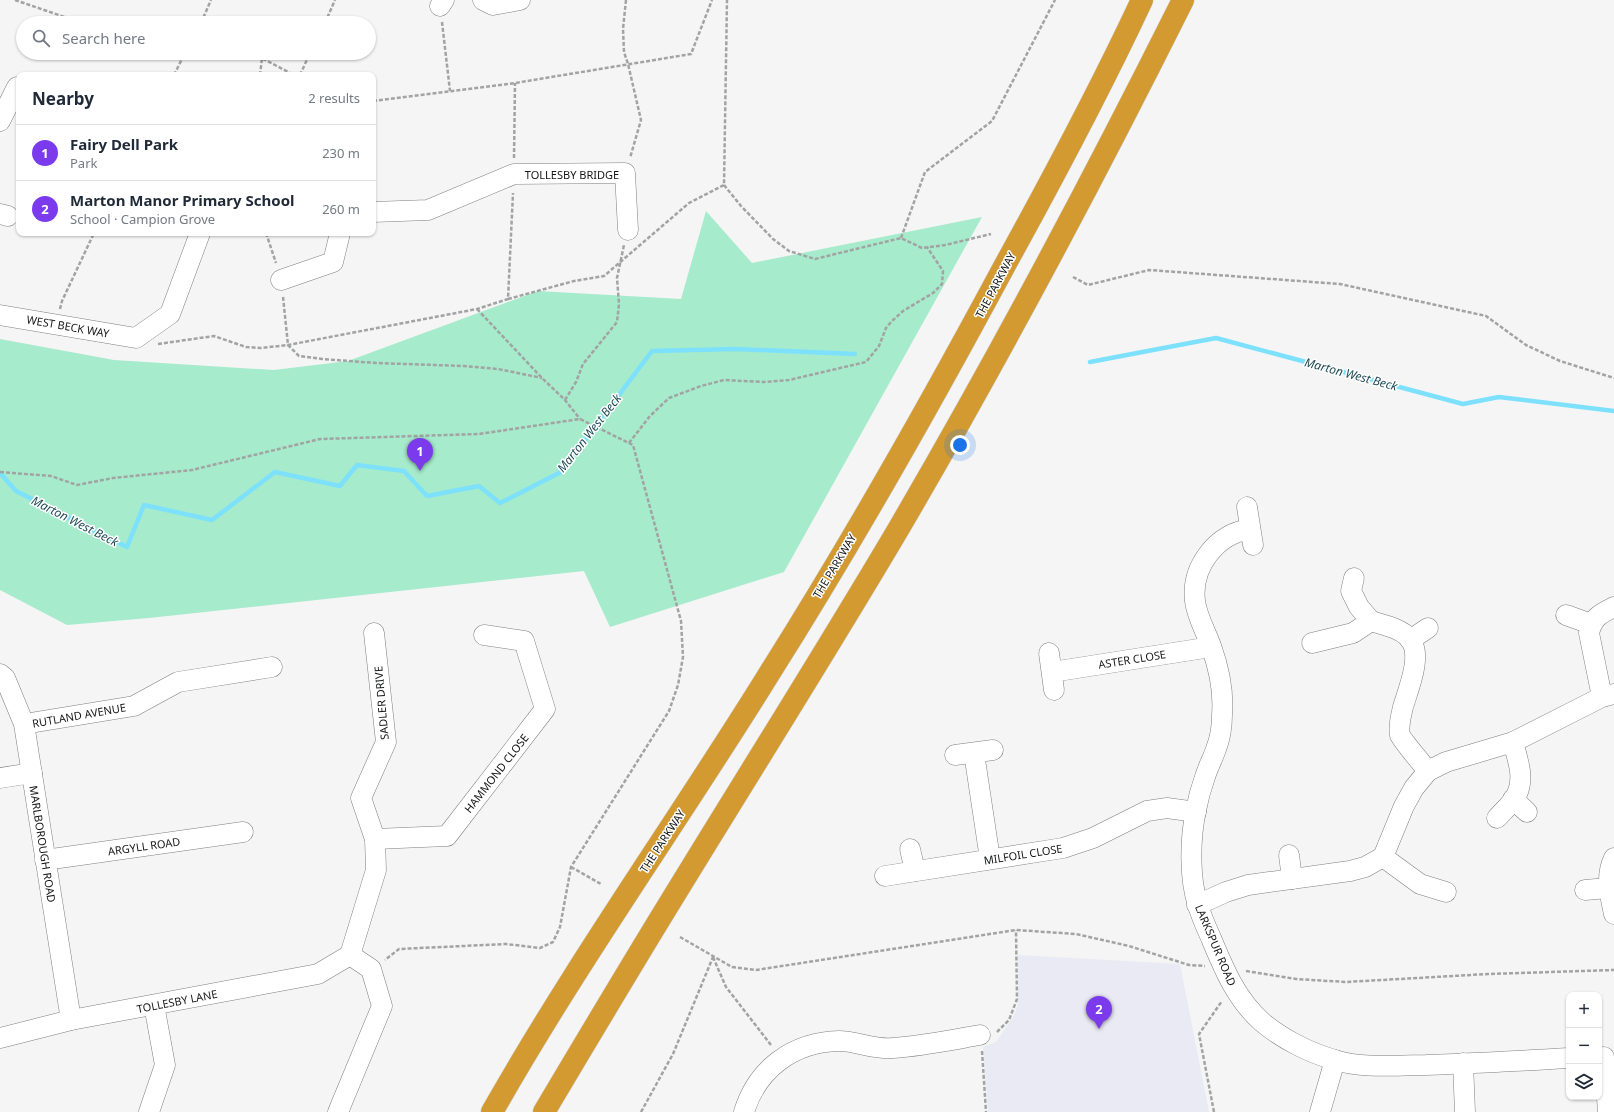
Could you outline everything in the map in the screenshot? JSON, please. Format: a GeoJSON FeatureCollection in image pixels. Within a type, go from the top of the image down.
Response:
{"type":"FeatureCollection","features":[{"type":"Feature","properties":{"kind":"highway","name":"THE PARKWAY"},"geometry":{"type":"LineString","coordinates":[[492,1112],[619,906],[708,771],[771,671],[870,506],[967,337],[1052,179],[1142,0]]}},
{"type":"Feature","properties":{"kind":"highway"},"geometry":{"type":"LineString","coordinates":[[544,1112],[672,899],[801,691],[903,521],[983,382],[1184,0]]}},
{"type":"Feature","properties":{"kind":"street"},"geometry":{"type":"LineString","coordinates":[[483,0],[493,5],[520,0]]}},
{"type":"Feature","properties":{"kind":"street"},"geometry":{"type":"LineString","coordinates":[[0,121],[16,87]]}},
{"type":"Feature","properties":{"kind":"street","name":"TOLLESBY BRIDGE"},"geometry":{"type":"LineString","coordinates":[[376,212],[428,210],[514,174],[625,173],[628,230]]}},
{"type":"Feature","properties":{"kind":"street"},"geometry":{"type":"LineString","coordinates":[[136,338],[170,314],[199,236]]}},
{"type":"Feature","properties":{"kind":"street"},"geometry":{"type":"LineString","coordinates":[[281,280],[333,262],[339,236]]}},
{"type":"Feature","properties":{"kind":"street","name":"WEST BECK WAY"},"geometry":{"type":"LineString","coordinates":[[0,314],[55,325],[136,338]]}},
{"type":"Feature","properties":{"kind":"street","name":"LARKSPUR ROAD"},"geometry":{"type":"LineString","coordinates":[[1247,507],[1251,537],[1238,531],[1215,546],[1200,570],[1196,586],[1195,600],[1198,614],[1211,647],[1221,682],[1222,715],[1217,746],[1205,777],[1196,812],[1192,848],[1193,879],[1197,905],[1223,968],[1233,986],[1246,1006],[1263,1022],[1296,1044],[1335,1060],[1369,1066],[1463,1064],[1566,1058]]}},
{"type":"Feature","properties":{"kind":"street"},"geometry":{"type":"LineString","coordinates":[[1354,578],[1351,591],[1359,607],[1371,621],[1392,628],[1410,640],[1414,650],[1415,663],[1400,721],[1400,735],[1428,771]]}},
{"type":"Feature","properties":{"kind":"street"},"geometry":{"type":"LineString","coordinates":[[1197,905],[1226,892],[1248,885],[1358,869],[1365,867],[1383,857],[1404,806],[1414,788],[1428,771],[1446,762],[1513,742],[1608,696],[1589,633],[1591,624],[1597,616],[1614,607]]}},
{"type":"Feature","properties":{"kind":"street"},"geometry":{"type":"LineString","coordinates":[[1566,615],[1591,624]]}},
{"type":"Feature","properties":{"kind":"street"},"geometry":{"type":"LineString","coordinates":[[1312,643],[1353,633],[1371,621]]}},
{"type":"Feature","properties":{"kind":"street"},"geometry":{"type":"LineString","coordinates":[[1410,640],[1428,628]]}},
{"type":"Feature","properties":{"kind":"street","name":"SADLER DRIVE"},"geometry":{"type":"LineString","coordinates":[[350,955],[376,870],[376,839],[361,798],[386,742],[374,633]]}},
{"type":"Feature","properties":{"kind":"street","name":"HAMMOND CLOSE"},"geometry":{"type":"LineString","coordinates":[[376,839],[447,836],[545,709],[524,641],[484,635]]}},
{"type":"Feature","properties":{"kind":"street","name":"ASTER CLOSE"},"geometry":{"type":"LineString","coordinates":[[1051,672],[1211,647]]}},
{"type":"Feature","properties":{"kind":"street","name":"RUTLAND AVENUE"},"geometry":{"type":"LineString","coordinates":[[24,724],[134,706],[178,682],[272,667]]}},
{"type":"Feature","properties":{"kind":"street","name":"MARLBOROUGH ROAD"},"geometry":{"type":"LineString","coordinates":[[0,674],[5,678],[24,724],[71,1020]]}},
{"type":"Feature","properties":{"kind":"street"},"geometry":{"type":"LineString","coordinates":[[1497,818],[1520,806],[1517,794],[1521,782],[1520,770],[1513,742]]}},
{"type":"Feature","properties":{"kind":"street"},"geometry":{"type":"LineString","coordinates":[[974,753],[990,859]]}},
{"type":"Feature","properties":{"kind":"street"},"geometry":{"type":"LineString","coordinates":[[0,778],[32,772]]}},
{"type":"Feature","properties":{"kind":"street","name":"MILFOIL CLOSE"},"geometry":{"type":"LineString","coordinates":[[885,876],[1063,848],[1094,838],[1147,811],[1167,808],[1196,812]]}},
{"type":"Feature","properties":{"kind":"street","name":"ARGYLL ROAD"},"geometry":{"type":"LineString","coordinates":[[45,860],[243,832]]}},
{"type":"Feature","properties":{"kind":"street"},"geometry":{"type":"LineString","coordinates":[[910,849],[915,871]]}},
{"type":"Feature","properties":{"kind":"street"},"geometry":{"type":"LineString","coordinates":[[1289,855],[1292,879]]}},
{"type":"Feature","properties":{"kind":"street"},"geometry":{"type":"LineString","coordinates":[[1383,857],[1420,884],[1446,892]]}},
{"type":"Feature","properties":{"kind":"street"},"geometry":{"type":"LineString","coordinates":[[1614,858],[1611,864],[1608,888],[1614,914]]}},
{"type":"Feature","properties":{"kind":"street"},"geometry":{"type":"LineString","coordinates":[[1586,890],[1608,888]]}},
{"type":"Feature","properties":{"kind":"street"},"geometry":{"type":"LineString","coordinates":[[338,1112],[382,1006],[372,969],[350,955]]}},
{"type":"Feature","properties":{"kind":"street","name":"TOLLESBY LANE"},"geometry":{"type":"LineString","coordinates":[[0,1038],[71,1020],[318,974],[350,955]]}},
{"type":"Feature","properties":{"kind":"street"},"geometry":{"type":"LineString","coordinates":[[149,1112],[166,1065],[154,1005]]}},
{"type":"Feature","properties":{"kind":"street"},"geometry":{"type":"LineString","coordinates":[[744,1112],[748,1100],[759,1079],[781,1058],[798,1049],[815,1044],[839,1041],[892,1048],[980,1036]]}},
{"type":"Feature","properties":{"kind":"street"},"geometry":{"type":"LineString","coordinates":[[1606,1057],[1608,1112]]}},
{"type":"Feature","properties":{"kind":"street"},"geometry":{"type":"LineString","coordinates":[[1320,1112],[1335,1060]]}},
{"type":"Feature","properties":{"kind":"street"},"geometry":{"type":"LineString","coordinates":[[1463,1064],[1465,1112]]}},
{"type":"Feature","properties":{"kind":"path"},"geometry":{"type":"LineString","coordinates":[[16,0],[62,16]]}},
{"type":"Feature","properties":{"kind":"path"},"geometry":{"type":"LineString","coordinates":[[204,16],[211,0]]}},
{"type":"Feature","properties":{"kind":"path"},"geometry":{"type":"LineString","coordinates":[[328,16],[336,0]]}},
{"type":"Feature","properties":{"kind":"path"},"geometry":{"type":"LineString","coordinates":[[625,173],[641,120],[624,52],[623,29],[626,0]]}},
{"type":"Feature","properties":{"kind":"path"},"geometry":{"type":"LineString","coordinates":[[376,101],[515,82],[691,54],[712,0]]}},
{"type":"Feature","properties":{"kind":"path"},"geometry":{"type":"LineString","coordinates":[[727,0],[724,185],[741,206],[773,239],[789,251],[815,259],[900,238],[922,248],[945,245],[991,234]]}},
{"type":"Feature","properties":{"kind":"path"},"geometry":{"type":"LineString","coordinates":[[900,238],[925,172],[992,121],[1055,0]]}},
{"type":"Feature","properties":{"kind":"path"},"geometry":{"type":"LineString","coordinates":[[442,3],[450,91]]}},
{"type":"Feature","properties":{"kind":"path"},"geometry":{"type":"LineString","coordinates":[[176,72],[182,60]]}},
{"type":"Feature","properties":{"kind":"path"},"geometry":{"type":"LineString","coordinates":[[260,72],[262,60]]}},
{"type":"Feature","properties":{"kind":"path"},"geometry":{"type":"LineString","coordinates":[[266,60],[288,72]]}},
{"type":"Feature","properties":{"kind":"path"},"geometry":{"type":"LineString","coordinates":[[301,72],[307,60]]}},
{"type":"Feature","properties":{"kind":"path"},"geometry":{"type":"LineString","coordinates":[[508,299],[514,174],[515,82]]}},
{"type":"Feature","properties":{"kind":"path"},"geometry":{"type":"LineString","coordinates":[[136,338],[157,344],[214,336],[246,346],[261,348],[288,345],[477,309],[508,299],[604,276],[689,203],[724,185]]}},
{"type":"Feature","properties":{"kind":"path"},"geometry":{"type":"LineString","coordinates":[[55,325],[62,301],[93,236]]}},
{"type":"Feature","properties":{"kind":"path"},"geometry":{"type":"LineString","coordinates":[[629,443],[650,416],[669,398],[701,386],[724,380],[764,382],[789,380],[866,362],[879,346],[886,328],[892,321],[902,312],[933,293],[942,284],[943,270],[927,247]]}},
{"type":"Feature","properties":{"kind":"path"},"geometry":{"type":"LineString","coordinates":[[565,400],[576,382],[583,364],[617,322],[619,304],[617,278],[619,264]]}},
{"type":"Feature","properties":{"kind":"path"},"geometry":{"type":"LineString","coordinates":[[1073,277],[1088,285],[1149,270],[1340,284],[1486,316],[1526,345],[1560,361],[1614,378]]}},
{"type":"Feature","properties":{"kind":"path"},"geometry":{"type":"LineString","coordinates":[[372,969],[399,949],[506,944],[540,948],[553,942],[560,927],[571,867],[669,711],[678,685],[683,657],[681,620],[632,445],[580,419],[565,400],[542,378],[477,309]]}},
{"type":"Feature","properties":{"kind":"path"},"geometry":{"type":"LineString","coordinates":[[288,345],[299,356],[322,359],[376,363],[464,366],[498,369],[542,378]]}},
{"type":"Feature","properties":{"kind":"path"},"geometry":{"type":"LineString","coordinates":[[0,472],[51,476],[77,485],[113,478],[192,470],[320,439],[479,434],[580,419]]}},
{"type":"Feature","properties":{"kind":"path"},"geometry":{"type":"LineString","coordinates":[[571,867],[601,884]]}},
{"type":"Feature","properties":{"kind":"path"},"geometry":{"type":"LineString","coordinates":[[986,1112],[980,1036],[998,1031],[1009,1020],[1016,1000],[1016,930]]}},
{"type":"Feature","properties":{"kind":"path"},"geometry":{"type":"LineString","coordinates":[[680,936],[732,967],[756,970],[1016,930],[1076,934],[1129,946],[1189,965],[1223,968],[1296,979],[1346,982],[1488,974],[1614,970]]}},
{"type":"Feature","properties":{"kind":"path"},"geometry":{"type":"LineString","coordinates":[[713,957],[726,987],[781,1058]]}},
{"type":"Feature","properties":{"kind":"path"},"geometry":{"type":"LineString","coordinates":[[640,1112],[673,1054],[713,957]]}},
{"type":"Feature","properties":{"kind":"path"},"geometry":{"type":"LineString","coordinates":[[1214,1112],[1199,1034],[1233,986]]}},
{"type":"Feature","properties":{"kind":"shaded area"},"geometry":{"type":"Polygon","coordinates":[[[1018,955],[1180,964],[1209,1112],[988,1112],[983,1047],[996,1042],[1013,1017],[1018,1005],[1018,955]]]}},
{"type":"Feature","properties":{"kind":"green space"},"geometry":{"type":"Polygon","coordinates":[[[706,211],[752,263],[982,217],[784,572],[610,627],[584,571],[149,618],[67,625],[0,590],[0,339],[114,360],[274,370],[348,361],[538,291],[681,299],[706,211]]]}},
{"type":"Feature","properties":{"kind":"waterway","name":"Marton West Beck"},"geometry":{"type":"LineString","coordinates":[[1090,362],[1216,338],[1463,404],[1499,397],[1614,411]]}},
{"type":"Feature","properties":{"kind":"waterway","name":"Marton West Beck"},"geometry":{"type":"LineString","coordinates":[[0,473],[16,491],[127,547],[144,505],[212,520],[275,472],[340,486],[357,465],[404,471],[427,496],[479,486],[500,503],[561,472],[652,351],[736,349],[855,354]]}},
{"type":"Feature","properties":{"kind":"place","name":"Fairy Dell Park"},"geometry":{"type":"Point","coordinates":[420,471]}},
{"type":"Feature","properties":{"kind":"place","name":"Marton Manor Primary School"},"geometry":{"type":"Point","coordinates":[1099,1029]}}]}
